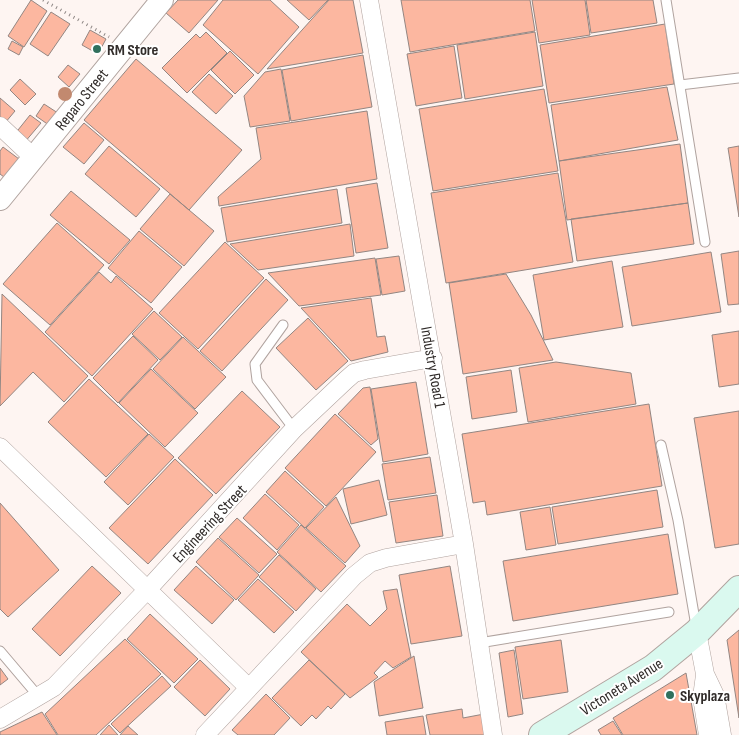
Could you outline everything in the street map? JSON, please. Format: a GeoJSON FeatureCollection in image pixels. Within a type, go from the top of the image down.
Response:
{"type":"FeatureCollection","features":[{"type":"Feature","properties":{"kind":"main road","name":"Victoneta Avenue"},"geometry":{"type":"LineString","coordinates":[[557,731],[653,668],[697,632],[739,588]]}},
{"type":"Feature","properties":{"kind":"street","name":"Reparo Street"},"geometry":{"type":"LineString","coordinates":[[0,199],[162,0]]}},
{"type":"Feature","properties":{"kind":"street","name":"Industry Road 1"},"geometry":{"type":"LineString","coordinates":[[369,0],[433,358],[493,735]]}},
{"type":"Feature","properties":{"kind":"street"},"geometry":{"type":"LineString","coordinates":[[0,126],[33,157]]}},
{"type":"Feature","properties":{"kind":"street","name":"Engineering Street"},"geometry":{"type":"LineString","coordinates":[[0,719],[54,687],[149,588],[294,429],[354,373],[433,358]]}},
{"type":"Feature","properties":{"kind":"street"},"geometry":{"type":"LineString","coordinates":[[0,447],[149,588],[250,688]]}},
{"type":"Feature","properties":{"kind":"street"},"geometry":{"type":"LineString","coordinates":[[204,735],[354,576],[370,563],[386,558],[464,544]]}},
{"type":"Feature","properties":{"kind":"street"},"geometry":{"type":"LineString","coordinates":[[697,632],[705,674],[715,695],[722,735]]}},
{"type":"Feature","properties":{"kind":"street"},"geometry":{"type":"LineString","coordinates":[[705,674],[702,697],[708,735]]}},
{"type":"Feature","properties":{"kind":"lane"},"geometry":{"type":"LineString","coordinates":[[666,0],[705,242]]}},
{"type":"Feature","properties":{"kind":"lane"},"geometry":{"type":"LineString","coordinates":[[680,85],[739,78]]}},
{"type":"Feature","properties":{"kind":"lane"},"geometry":{"type":"LineString","coordinates":[[283,325],[255,364],[257,380],[294,429]]}},
{"type":"Feature","properties":{"kind":"lane"},"geometry":{"type":"LineString","coordinates":[[661,445],[678,520],[697,632]]}},
{"type":"Feature","properties":{"kind":"lane"},"geometry":{"type":"LineString","coordinates":[[479,643],[669,612]]}},
{"type":"Feature","properties":{"kind":"lane"},"geometry":{"type":"LineString","coordinates":[[0,651],[39,697]]}},
{"type":"Feature","properties":{"kind":"path"},"geometry":{"type":"LineString","coordinates":[[43,0],[125,45]]}},
{"type":"Feature","properties":{"kind":"building"},"geometry":{"type":"Polygon","coordinates":[[[31,0],[47,11],[24,47],[8,36],[31,0]]]}},
{"type":"Feature","properties":{"kind":"building"},"geometry":{"type":"Polygon","coordinates":[[[178,0],[218,0],[189,33],[166,13],[178,0]]]}},
{"type":"Feature","properties":{"kind":"building"},"geometry":{"type":"Polygon","coordinates":[[[223,0],[270,0],[299,27],[258,74],[203,25],[223,0]]]}},
{"type":"Feature","properties":{"kind":"building"},"geometry":{"type":"Polygon","coordinates":[[[287,0],[328,0],[309,20],[287,0]]]}},
{"type":"Feature","properties":{"kind":"building"},"geometry":{"type":"Polygon","coordinates":[[[329,0],[353,0],[363,53],[267,69],[329,0]]]}},
{"type":"Feature","properties":{"kind":"building"},"geometry":{"type":"Polygon","coordinates":[[[401,0],[530,0],[535,31],[410,52],[401,0]]]}},
{"type":"Feature","properties":{"kind":"building"},"geometry":{"type":"Polygon","coordinates":[[[532,0],[585,0],[590,35],[539,43],[532,0]]]}},
{"type":"Feature","properties":{"kind":"building"},"geometry":{"type":"Polygon","coordinates":[[[586,0],[653,0],[657,23],[591,33],[586,0]]]}},
{"type":"Feature","properties":{"kind":"building"},"geometry":{"type":"Polygon","coordinates":[[[51,12],[70,24],[48,56],[30,44],[51,12]]]}},
{"type":"Feature","properties":{"kind":"building"},"geometry":{"type":"Polygon","coordinates":[[[665,24],[674,84],[549,103],[540,45],[665,24]]]}},
{"type":"Feature","properties":{"kind":"building"},"geometry":{"type":"Polygon","coordinates":[[[90,30],[106,39],[98,54],[82,45],[90,30]]]}},
{"type":"Feature","properties":{"kind":"building"},"geometry":{"type":"Polygon","coordinates":[[[206,32],[227,53],[187,93],[162,68],[196,34],[200,38],[206,32]]]}},
{"type":"Feature","properties":{"kind":"building"},"geometry":{"type":"Polygon","coordinates":[[[535,32],[543,86],[465,99],[457,45],[535,32]]]}},
{"type":"Feature","properties":{"kind":"building"},"geometry":{"type":"Polygon","coordinates":[[[12,41],[23,47],[19,55],[8,49],[12,41]]]}},
{"type":"Feature","properties":{"kind":"building"},"geometry":{"type":"Polygon","coordinates":[[[454,46],[462,98],[416,106],[407,54],[454,46]]]}},
{"type":"Feature","properties":{"kind":"building"},"geometry":{"type":"Polygon","coordinates":[[[230,51],[254,75],[235,94],[211,70],[230,51]]]}},
{"type":"Feature","properties":{"kind":"building"},"geometry":{"type":"Polygon","coordinates":[[[363,55],[372,107],[291,121],[282,70],[363,55]]]}},
{"type":"Feature","properties":{"kind":"building"},"geometry":{"type":"Polygon","coordinates":[[[136,59],[242,150],[189,210],[84,120],[136,59]]]}},
{"type":"Feature","properties":{"kind":"building"},"geometry":{"type":"Polygon","coordinates":[[[68,65],[80,74],[69,87],[58,77],[68,65]]]}},
{"type":"Feature","properties":{"kind":"building"},"geometry":{"type":"Polygon","coordinates":[[[281,69],[290,121],[250,127],[244,96],[265,72],[281,69]]]}},
{"type":"Feature","properties":{"kind":"building"},"geometry":{"type":"Polygon","coordinates":[[[209,74],[233,96],[216,114],[192,92],[209,74]]]}},
{"type":"Feature","properties":{"kind":"building"},"geometry":{"type":"Polygon","coordinates":[[[20,79],[36,94],[25,105],[10,90],[20,79]]]}},
{"type":"Feature","properties":{"kind":"building"},"geometry":{"type":"Polygon","coordinates":[[[667,87],[678,140],[559,161],[551,105],[667,87]]]}},
{"type":"Feature","properties":{"kind":"building"},"geometry":{"type":"Polygon","coordinates":[[[544,89],[558,171],[433,191],[419,109],[544,89]]]}},
{"type":"Feature","properties":{"kind":"building"},"geometry":{"type":"Polygon","coordinates":[[[0,98],[15,111],[5,123],[0,120],[0,98]]]}},
{"type":"Feature","properties":{"kind":"building"},"geometry":{"type":"Polygon","coordinates":[[[44,104],[61,115],[53,128],[36,116],[44,104]]]}},
{"type":"Feature","properties":{"kind":"building"},"geometry":{"type":"Polygon","coordinates":[[[367,111],[377,179],[219,206],[218,197],[261,159],[256,128],[367,111]]]}},
{"type":"Feature","properties":{"kind":"building"},"geometry":{"type":"Polygon","coordinates":[[[30,115],[41,123],[24,143],[14,135],[30,115]]]}},
{"type":"Feature","properties":{"kind":"building"},"geometry":{"type":"Polygon","coordinates":[[[84,123],[104,140],[84,164],[63,147],[84,123]]]}},
{"type":"Feature","properties":{"kind":"building"},"geometry":{"type":"Polygon","coordinates":[[[680,144],[688,203],[567,220],[559,161],[680,144]]]}},
{"type":"Feature","properties":{"kind":"building"},"geometry":{"type":"Polygon","coordinates":[[[109,146],[160,189],[136,217],[85,174],[109,146]]]}},
{"type":"Feature","properties":{"kind":"building"},"geometry":{"type":"Polygon","coordinates":[[[739,146],[739,217],[728,148],[739,146]]]}},
{"type":"Feature","properties":{"kind":"building"},"geometry":{"type":"Polygon","coordinates":[[[3,147],[19,159],[4,177],[0,174],[0,151],[3,147]]]}},
{"type":"Feature","properties":{"kind":"building"},"geometry":{"type":"Polygon","coordinates":[[[558,173],[573,262],[446,283],[431,193],[558,173]]]}},
{"type":"Feature","properties":{"kind":"building"},"geometry":{"type":"Polygon","coordinates":[[[377,183],[388,248],[356,253],[346,188],[377,183]]]}},
{"type":"Feature","properties":{"kind":"building"},"geometry":{"type":"Polygon","coordinates":[[[337,189],[342,223],[227,242],[221,208],[337,189]]]}},
{"type":"Feature","properties":{"kind":"building"},"geometry":{"type":"Polygon","coordinates":[[[71,191],[130,240],[109,264],[50,215],[71,191]]]}},
{"type":"Feature","properties":{"kind":"building"},"geometry":{"type":"Polygon","coordinates":[[[170,194],[214,231],[184,266],[140,229],[170,194]]]}},
{"type":"Feature","properties":{"kind":"building"},"geometry":{"type":"Polygon","coordinates":[[[688,203],[694,244],[577,261],[571,219],[688,203]]]}},
{"type":"Feature","properties":{"kind":"building"},"geometry":{"type":"Polygon","coordinates":[[[57,223],[104,265],[50,325],[3,284],[57,223]]]}},
{"type":"Feature","properties":{"kind":"building"},"geometry":{"type":"Polygon","coordinates":[[[350,224],[354,256],[258,270],[230,244],[350,224]]]}},
{"type":"Feature","properties":{"kind":"building"},"geometry":{"type":"Polygon","coordinates":[[[139,231],[182,267],[151,303],[108,268],[139,231]]]}},
{"type":"Feature","properties":{"kind":"building"},"geometry":{"type":"Polygon","coordinates":[[[225,242],[264,278],[198,349],[159,313],[225,242]]]}},
{"type":"Feature","properties":{"kind":"building"},"geometry":{"type":"Polygon","coordinates":[[[739,251],[739,304],[728,305],[721,254],[739,251]]]}},
{"type":"Feature","properties":{"kind":"building"},"geometry":{"type":"Polygon","coordinates":[[[711,252],[721,312],[632,326],[622,267],[711,252]]]}},
{"type":"Feature","properties":{"kind":"building"},"geometry":{"type":"Polygon","coordinates":[[[399,256],[405,291],[382,295],[376,259],[399,256]]]}},
{"type":"Feature","properties":{"kind":"building"},"geometry":{"type":"Polygon","coordinates":[[[375,258],[381,295],[299,306],[268,273],[375,258]]]}},
{"type":"Feature","properties":{"kind":"building"},"geometry":{"type":"Polygon","coordinates":[[[612,261],[623,327],[544,340],[533,275],[612,261]]]}},
{"type":"Feature","properties":{"kind":"building"},"geometry":{"type":"Polygon","coordinates":[[[99,272],[111,283],[116,276],[153,309],[92,376],[45,332],[99,272]]]}},
{"type":"Feature","properties":{"kind":"building"},"geometry":{"type":"Polygon","coordinates":[[[506,274],[531,315],[553,360],[463,374],[449,283],[506,274]]]}},
{"type":"Feature","properties":{"kind":"building"},"geometry":{"type":"Polygon","coordinates":[[[266,279],[288,300],[222,371],[200,351],[266,279]]]}},
{"type":"Feature","properties":{"kind":"building"},"geometry":{"type":"Polygon","coordinates":[[[2,294],[88,376],[64,402],[33,372],[0,406],[2,294]]]}},
{"type":"Feature","properties":{"kind":"building"},"geometry":{"type":"Polygon","coordinates":[[[371,298],[377,337],[385,336],[388,352],[351,361],[301,308],[371,298]]]}},
{"type":"Feature","properties":{"kind":"building"},"geometry":{"type":"Polygon","coordinates":[[[154,311],[182,337],[160,360],[132,334],[154,311]]]}},
{"type":"Feature","properties":{"kind":"building"},"geometry":{"type":"Polygon","coordinates":[[[308,318],[348,361],[316,390],[276,348],[308,318]]]}},
{"type":"Feature","properties":{"kind":"building"},"geometry":{"type":"Polygon","coordinates":[[[739,331],[739,384],[719,387],[712,335],[739,331]]]}},
{"type":"Feature","properties":{"kind":"building"},"geometry":{"type":"Polygon","coordinates":[[[133,336],[158,360],[118,403],[93,378],[133,336]]]}},
{"type":"Feature","properties":{"kind":"building"},"geometry":{"type":"Polygon","coordinates":[[[183,337],[226,377],[195,409],[153,369],[183,337]]]}},
{"type":"Feature","properties":{"kind":"building"},"geometry":{"type":"Polygon","coordinates":[[[556,362],[631,373],[636,404],[528,422],[519,368],[556,362]]]}},
{"type":"Feature","properties":{"kind":"building"},"geometry":{"type":"Polygon","coordinates":[[[151,369],[198,413],[165,447],[119,403],[151,369]]]}},
{"type":"Feature","properties":{"kind":"building"},"geometry":{"type":"Polygon","coordinates":[[[511,370],[517,412],[472,419],[466,377],[511,370]]]}},
{"type":"Feature","properties":{"kind":"building"},"geometry":{"type":"Polygon","coordinates":[[[89,379],[148,434],[106,477],[48,422],[89,379]]]}},
{"type":"Feature","properties":{"kind":"building"},"geometry":{"type":"Polygon","coordinates":[[[416,382],[428,454],[383,462],[371,389],[416,382]]]}},
{"type":"Feature","properties":{"kind":"building"},"geometry":{"type":"Polygon","coordinates":[[[370,387],[378,439],[371,445],[338,414],[363,388],[370,387]]]}},
{"type":"Feature","properties":{"kind":"building"},"geometry":{"type":"Polygon","coordinates":[[[242,391],[280,427],[216,494],[178,458],[242,391]]]}},
{"type":"Feature","properties":{"kind":"building"},"geometry":{"type":"Polygon","coordinates":[[[649,404],[662,486],[487,515],[485,501],[473,503],[462,434],[649,404]]]}},
{"type":"Feature","properties":{"kind":"building"},"geometry":{"type":"Polygon","coordinates":[[[739,411],[739,544],[715,548],[694,418],[739,411]]]}},
{"type":"Feature","properties":{"kind":"building"},"geometry":{"type":"Polygon","coordinates":[[[335,414],[376,452],[326,506],[285,468],[335,414]]]}},
{"type":"Feature","properties":{"kind":"building"},"geometry":{"type":"Polygon","coordinates":[[[149,434],[174,457],[128,505],[104,482],[149,434]]]}},
{"type":"Feature","properties":{"kind":"building"},"geometry":{"type":"Polygon","coordinates":[[[430,457],[436,493],[388,500],[382,464],[430,457]]]}},
{"type":"Feature","properties":{"kind":"building"},"geometry":{"type":"Polygon","coordinates":[[[175,459],[213,495],[148,564],[109,528],[175,459]]]}},
{"type":"Feature","properties":{"kind":"building"},"geometry":{"type":"Polygon","coordinates":[[[285,471],[324,507],[305,528],[266,492],[285,471]]]}},
{"type":"Feature","properties":{"kind":"building"},"geometry":{"type":"Polygon","coordinates":[[[379,480],[387,515],[351,524],[343,489],[379,480]]]}},
{"type":"Feature","properties":{"kind":"building"},"geometry":{"type":"Polygon","coordinates":[[[657,490],[663,527],[558,544],[552,507],[657,490]]]}},
{"type":"Feature","properties":{"kind":"building"},"geometry":{"type":"Polygon","coordinates":[[[265,494],[299,525],[277,550],[243,518],[265,494]]]}},
{"type":"Feature","properties":{"kind":"building"},"geometry":{"type":"Polygon","coordinates":[[[437,495],[443,536],[396,543],[389,502],[437,495]]]}},
{"type":"Feature","properties":{"kind":"building"},"geometry":{"type":"Polygon","coordinates":[[[336,497],[360,546],[345,563],[306,528],[336,497]]]}},
{"type":"Feature","properties":{"kind":"building"},"geometry":{"type":"Polygon","coordinates":[[[0,503],[59,570],[8,617],[0,609],[0,503]]]}},
{"type":"Feature","properties":{"kind":"building"},"geometry":{"type":"Polygon","coordinates":[[[550,507],[556,545],[526,550],[520,512],[550,507]]]}},
{"type":"Feature","properties":{"kind":"building"},"geometry":{"type":"Polygon","coordinates":[[[237,518],[277,554],[259,573],[219,537],[237,518]]]}},
{"type":"Feature","properties":{"kind":"building"},"geometry":{"type":"Polygon","coordinates":[[[301,525],[346,566],[321,592],[277,552],[301,525]]]}},
{"type":"Feature","properties":{"kind":"building"},"geometry":{"type":"Polygon","coordinates":[[[668,534],[678,594],[513,621],[503,561],[668,534]]]}},
{"type":"Feature","properties":{"kind":"building"},"geometry":{"type":"Polygon","coordinates":[[[218,538],[259,575],[236,600],[196,562],[218,538]]]}},
{"type":"Feature","properties":{"kind":"building"},"geometry":{"type":"Polygon","coordinates":[[[279,555],[316,589],[296,611],[259,577],[279,555]]]}},
{"type":"Feature","properties":{"kind":"building"},"geometry":{"type":"Polygon","coordinates":[[[92,566],[121,593],[60,656],[32,629],[92,566]]]}},
{"type":"Feature","properties":{"kind":"building"},"geometry":{"type":"Polygon","coordinates":[[[196,566],[234,600],[212,624],[174,590],[196,566]]]}},
{"type":"Feature","properties":{"kind":"building"},"geometry":{"type":"Polygon","coordinates":[[[450,566],[462,636],[411,644],[399,575],[450,566]]]}},
{"type":"Feature","properties":{"kind":"building"},"geometry":{"type":"Polygon","coordinates":[[[258,579],[294,612],[274,633],[238,600],[258,579]]]}},
{"type":"Feature","properties":{"kind":"building"},"geometry":{"type":"Polygon","coordinates":[[[397,589],[411,657],[393,668],[385,661],[374,673],[378,677],[350,698],[301,652],[347,604],[370,626],[387,609],[383,591],[397,589]]]}},
{"type":"Feature","properties":{"kind":"building"},"geometry":{"type":"Polygon","coordinates":[[[150,614],[198,659],[174,683],[127,639],[150,614]]]}},
{"type":"Feature","properties":{"kind":"building"},"geometry":{"type":"Polygon","coordinates":[[[739,630],[739,718],[727,640],[739,630]]]}},
{"type":"Feature","properties":{"kind":"building"},"geometry":{"type":"Polygon","coordinates":[[[125,639],[161,674],[96,735],[58,735],[45,714],[125,639]]]}},
{"type":"Feature","properties":{"kind":"building"},"geometry":{"type":"Polygon","coordinates":[[[561,640],[568,692],[523,699],[515,647],[561,640]]]}},
{"type":"Feature","properties":{"kind":"building"},"geometry":{"type":"Polygon","coordinates":[[[514,650],[523,714],[508,717],[499,653],[514,650]]]}},
{"type":"Feature","properties":{"kind":"building"},"geometry":{"type":"Polygon","coordinates":[[[414,656],[423,708],[379,716],[374,682],[414,656]]]}},
{"type":"Feature","properties":{"kind":"building"},"geometry":{"type":"Polygon","coordinates":[[[200,660],[230,689],[205,716],[174,687],[200,660]]]}},
{"type":"Feature","properties":{"kind":"building"},"geometry":{"type":"Polygon","coordinates":[[[309,660],[345,694],[331,709],[328,706],[316,719],[312,715],[301,726],[272,698],[309,660]]]}},
{"type":"Feature","properties":{"kind":"building"},"geometry":{"type":"Polygon","coordinates":[[[0,668],[8,679],[0,685],[0,668]]]}},
{"type":"Feature","properties":{"kind":"building","name":"Skyplaza"},"geometry":{"type":"Polygon","coordinates":[[[686,673],[697,735],[623,735],[613,718],[686,673]]]}},
{"type":"Feature","properties":{"kind":"building"},"geometry":{"type":"Polygon","coordinates":[[[162,676],[171,686],[120,733],[111,724],[162,676]]]}},
{"type":"Feature","properties":{"kind":"building"},"geometry":{"type":"Polygon","coordinates":[[[266,694],[290,718],[274,735],[238,735],[232,730],[266,694]]]}},
{"type":"Feature","properties":{"kind":"building"},"geometry":{"type":"Polygon","coordinates":[[[462,709],[463,718],[484,714],[487,735],[430,735],[426,715],[462,709]]]}},
{"type":"Feature","properties":{"kind":"building"},"geometry":{"type":"Polygon","coordinates":[[[42,712],[57,735],[0,735],[0,732],[42,712]]]}},
{"type":"Feature","properties":{"kind":"building"},"geometry":{"type":"Polygon","coordinates":[[[423,716],[426,735],[387,735],[385,722],[423,716]]]}},
{"type":"Feature","properties":{"kind":"building"},"geometry":{"type":"Polygon","coordinates":[[[613,721],[622,735],[601,735],[598,730],[613,721]]]}},
{"type":"Feature","properties":{"kind":"building"},"geometry":{"type":"Polygon","coordinates":[[[109,725],[118,735],[100,735],[109,725]]]}},
{"type":"Feature","properties":{"kind":"building"},"geometry":{"type":"Polygon","coordinates":[[[128,726],[138,735],[120,735],[128,726]]]}},
{"type":"Feature","properties":{"kind":"place","name":"RM Store"},"geometry":{"type":"Point","coordinates":[97,49]}},
{"type":"Feature","properties":{"kind":"place","name":"Skyplaza"},"geometry":{"type":"Point","coordinates":[670,695]}}]}
